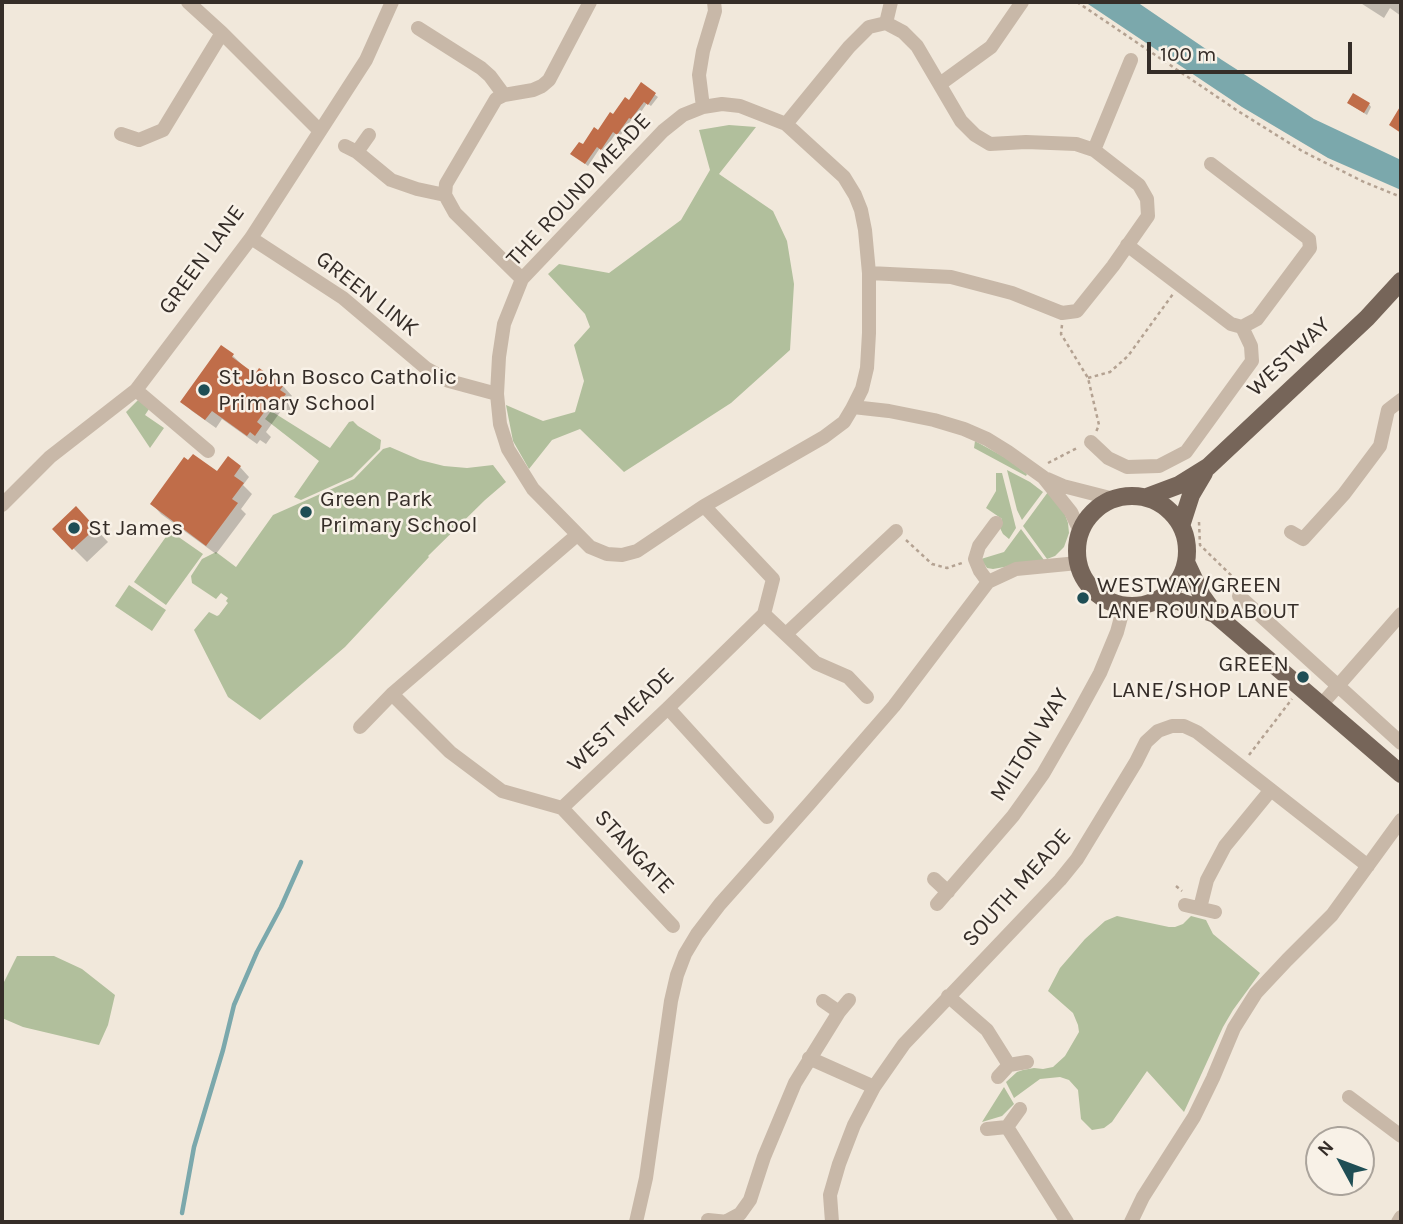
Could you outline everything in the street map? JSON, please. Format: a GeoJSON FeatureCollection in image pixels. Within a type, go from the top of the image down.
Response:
{"type":"FeatureCollection","features":[{"type":"Feature","properties":{"kind":"main road","name":"WESTWAY"},"geometry":{"type":"LineString","coordinates":[[1147,497],[1179,485],[1208,467],[1367,318],[1401,281]]}},
{"type":"Feature","properties":{"kind":"main road","name":"WESTWAY"},"geometry":{"type":"LineString","coordinates":[[1181,526],[1191,495],[1208,467]]}},
{"type":"Feature","properties":{"kind":"main road"},"geometry":{"type":"LineString","coordinates":[[1133,495],[1157,501],[1167,508],[1181,526],[1187,546],[1182,574],[1176,585],[1158,600],[1148,604],[1124,606],[1098,595],[1088,584],[1078,563],[1076,547],[1080,531],[1091,513],[1114,499],[1133,495]]}},
{"type":"Feature","properties":{"kind":"main road"},"geometry":{"type":"LineString","coordinates":[[1186,562],[1202,596],[1215,614],[1401,774]]}},
{"type":"Feature","properties":{"kind":"main road"},"geometry":{"type":"LineString","coordinates":[[1158,600],[1178,601],[1215,614]]}},
{"type":"Feature","properties":{"kind":"street"},"geometry":{"type":"LineString","coordinates":[[188,2],[319,130]]}},
{"type":"Feature","properties":{"kind":"street","name":"GREEN LANE"},"geometry":{"type":"LineString","coordinates":[[2,505],[50,457],[136,390],[251,238],[366,60],[392,2]]}},
{"type":"Feature","properties":{"kind":"street"},"geometry":{"type":"LineString","coordinates":[[522,279],[455,213],[444,195],[446,184],[496,99],[533,90],[549,80],[590,2]]}},
{"type":"Feature","properties":{"kind":"street"},"geometry":{"type":"LineString","coordinates":[[703,107],[699,75],[715,11],[714,2]]}},
{"type":"Feature","properties":{"kind":"street"},"geometry":{"type":"LineString","coordinates":[[886,23],[891,2]]}},
{"type":"Feature","properties":{"kind":"street"},"geometry":{"type":"LineString","coordinates":[[940,83],[991,47],[1022,2]]}},
{"type":"Feature","properties":{"kind":"street"},"geometry":{"type":"LineString","coordinates":[[786,124],[859,37],[869,27],[886,23],[903,32],[918,46],[961,121],[975,135],[990,144],[1060,142],[1094,150],[1139,185],[1147,199],[1148,216],[1077,311],[1062,313],[1012,293],[951,277],[869,273]]}},
{"type":"Feature","properties":{"kind":"street"},"geometry":{"type":"LineString","coordinates":[[418,28],[481,68],[504,95]]}},
{"type":"Feature","properties":{"kind":"street"},"geometry":{"type":"LineString","coordinates":[[121,134],[139,140],[163,130],[222,33]]}},
{"type":"Feature","properties":{"kind":"street"},"geometry":{"type":"LineString","coordinates":[[1094,150],[1131,60]]}},
{"type":"Feature","properties":{"kind":"street","name":"THE ROUND MEADE"},"geometry":{"type":"LineString","coordinates":[[722,104],[740,106],[786,124],[844,177],[855,195],[865,229],[869,273],[867,368],[862,389],[844,422],[824,437],[704,506],[637,551],[622,555],[607,554],[590,547],[533,489],[508,449],[500,424],[497,394],[504,324],[522,279],[663,131],[683,116],[703,107],[722,104]]}},
{"type":"Feature","properties":{"kind":"street"},"geometry":{"type":"LineString","coordinates":[[369,135],[351,149],[391,180],[444,195]]}},
{"type":"Feature","properties":{"kind":"street"},"geometry":{"type":"LineString","coordinates":[[1128,245],[1231,324],[1242,327],[1257,319],[1310,248],[1309,239],[1211,164]]}},
{"type":"Feature","properties":{"kind":"street","name":"GREEN LINK"},"geometry":{"type":"LineString","coordinates":[[251,238],[343,298],[427,369],[449,381],[497,394]]}},
{"type":"Feature","properties":{"kind":"street"},"geometry":{"type":"LineString","coordinates":[[1091,442],[1108,458],[1127,467],[1159,466],[1186,453],[1252,361],[1251,346],[1242,327]]}},
{"type":"Feature","properties":{"kind":"street"},"geometry":{"type":"LineString","coordinates":[[136,390],[208,451]]}},
{"type":"Feature","properties":{"kind":"street"},"geometry":{"type":"LineString","coordinates":[[1291,532],[1303,540],[1344,494],[1380,446],[1388,410],[1401,400]]}},
{"type":"Feature","properties":{"kind":"street"},"geometry":{"type":"LineString","coordinates":[[853,407],[889,411],[964,429],[1009,452],[1040,475],[1063,486],[1114,499]]}},
{"type":"Feature","properties":{"kind":"street"},"geometry":{"type":"LineString","coordinates":[[1040,475],[1071,512],[1080,531]]}},
{"type":"Feature","properties":{"kind":"street"},"geometry":{"type":"LineString","coordinates":[[704,506],[773,579],[764,614],[816,663],[848,677],[867,697]]}},
{"type":"Feature","properties":{"kind":"street"},"geometry":{"type":"LineString","coordinates":[[988,582],[975,559],[979,546],[996,523]]}},
{"type":"Feature","properties":{"kind":"street"},"geometry":{"type":"LineString","coordinates":[[786,634],[895,531]]}},
{"type":"Feature","properties":{"kind":"street"},"geometry":{"type":"LineString","coordinates":[[360,727],[393,694],[578,536]]}},
{"type":"Feature","properties":{"kind":"street"},"geometry":{"type":"LineString","coordinates":[[636,1222],[646,1178],[671,1001],[685,954],[697,934],[720,904],[894,706],[988,582],[1016,569],[1078,563]]}},
{"type":"Feature","properties":{"kind":"street"},"geometry":{"type":"LineString","coordinates":[[1239,596],[1401,743]]}},
{"type":"Feature","properties":{"kind":"street","name":"MILTON WAY"},"geometry":{"type":"LineString","coordinates":[[937,904],[1013,816],[1043,774],[1100,673],[1117,632],[1124,606]]}},
{"type":"Feature","properties":{"kind":"street","name":"WEST MEADE"},"geometry":{"type":"LineString","coordinates":[[562,808],[764,614]]}},
{"type":"Feature","properties":{"kind":"street"},"geometry":{"type":"LineString","coordinates":[[1322,704],[1401,614]]}},
{"type":"Feature","properties":{"kind":"street"},"geometry":{"type":"LineString","coordinates":[[393,694],[450,752],[502,791],[562,808]]}},
{"type":"Feature","properties":{"kind":"street"},"geometry":{"type":"LineString","coordinates":[[668,708],[767,817]]}},
{"type":"Feature","properties":{"kind":"street","name":"SOUTH MEADE"},"geometry":{"type":"LineString","coordinates":[[832,1222],[830,1195],[839,1164],[854,1125],[874,1087],[904,1044],[1077,859],[1146,742],[1158,731],[1171,726],[1184,726],[1197,732],[1368,866]]}},
{"type":"Feature","properties":{"kind":"street"},"geometry":{"type":"LineString","coordinates":[[1216,912],[1192,906],[1225,846],[1270,790]]}},
{"type":"Feature","properties":{"kind":"street","name":"STANGATE"},"geometry":{"type":"LineString","coordinates":[[562,808],[673,926]]}},
{"type":"Feature","properties":{"kind":"street"},"geometry":{"type":"LineString","coordinates":[[1131,1222],[1143,1197],[1194,1117],[1234,1028],[1256,993],[1332,915],[1401,820]]}},
{"type":"Feature","properties":{"kind":"street"},"geometry":{"type":"LineString","coordinates":[[934,879],[948,892]]}},
{"type":"Feature","properties":{"kind":"street"},"geometry":{"type":"LineString","coordinates":[[948,996],[987,1030],[1009,1065]]}},
{"type":"Feature","properties":{"kind":"street"},"geometry":{"type":"LineString","coordinates":[[708,1220],[727,1222],[740,1214],[750,1200],[795,1083],[844,1006],[823,1002]]}},
{"type":"Feature","properties":{"kind":"street"},"geometry":{"type":"LineString","coordinates":[[809,1058],[874,1087]]}},
{"type":"Feature","properties":{"kind":"street"},"geometry":{"type":"LineString","coordinates":[[998,1077],[1009,1065],[1027,1062]]}},
{"type":"Feature","properties":{"kind":"street"},"geometry":{"type":"LineString","coordinates":[[1349,1097],[1401,1136]]}},
{"type":"Feature","properties":{"kind":"street"},"geometry":{"type":"LineString","coordinates":[[987,1129],[1007,1127],[1020,1110]]}},
{"type":"Feature","properties":{"kind":"street"},"geometry":{"type":"LineString","coordinates":[[1007,1127],[1067,1222]]}},
{"type":"Feature","properties":{"kind":"street"},"geometry":{"type":"LineString","coordinates":[[1398,1222],[1401,1217]]}},
{"type":"Feature","properties":{"kind":"path"},"geometry":{"type":"LineString","coordinates":[[1077,2],[1238,111],[1303,151],[1364,182],[1401,197]]}},
{"type":"Feature","properties":{"kind":"path"},"geometry":{"type":"LineString","coordinates":[[1088,377],[1110,372],[1128,356],[1180,285]]}},
{"type":"Feature","properties":{"kind":"path"},"geometry":{"type":"LineString","coordinates":[[1040,475],[1042,466],[1091,442],[1099,425],[1088,377],[1061,334],[1062,313]]}},
{"type":"Feature","properties":{"kind":"path"},"geometry":{"type":"LineString","coordinates":[[1199,520],[1200,545],[1245,588],[1239,596]]}},
{"type":"Feature","properties":{"kind":"path"},"geometry":{"type":"LineString","coordinates":[[895,531],[932,564],[947,568],[975,559]]}},
{"type":"Feature","properties":{"kind":"path"},"geometry":{"type":"LineString","coordinates":[[1241,766],[1301,687]]}},
{"type":"Feature","properties":{"kind":"green space"},"geometry":{"type":"Polygon","coordinates":[[[729,125],[756,127],[719,174],[773,211],[787,241],[794,284],[790,350],[731,403],[624,472],[580,429],[552,440],[529,469],[513,441],[506,405],[543,421],[575,412],[584,381],[574,345],[590,327],[585,314],[548,274],[559,264],[609,273],[681,220],[710,170],[699,130],[729,125]]]}},
{"type":"Feature","properties":{"kind":"green space"},"geometry":{"type":"Polygon","coordinates":[[[141,397],[151,406],[145,415],[164,428],[150,448],[126,412],[141,397]]]}},
{"type":"Feature","properties":{"kind":"green space"},"geometry":{"type":"Polygon","coordinates":[[[271,411],[330,448],[349,422],[353,421],[381,440],[380,449],[352,477],[301,500],[294,497],[319,461],[265,419],[271,411]]]}},
{"type":"Feature","properties":{"kind":"green space"},"geometry":{"type":"Polygon","coordinates":[[[975,441],[1006,458],[1027,474],[1026,476],[974,448],[975,441]]]}},
{"type":"Feature","properties":{"kind":"green space"},"geometry":{"type":"Polygon","coordinates":[[[390,447],[420,460],[444,466],[467,468],[493,465],[506,482],[428,556],[345,647],[260,720],[228,697],[194,630],[209,612],[219,615],[228,603],[228,598],[221,593],[216,599],[192,583],[191,576],[202,559],[216,552],[236,567],[273,515],[354,479],[383,449],[390,447]]]}},
{"type":"Feature","properties":{"kind":"green space"},"geometry":{"type":"Polygon","coordinates":[[[1007,470],[1043,492],[1022,520],[1017,510],[1007,470]]]}},
{"type":"Feature","properties":{"kind":"green space"},"geometry":{"type":"Polygon","coordinates":[[[996,473],[1002,473],[1016,528],[1009,539],[1000,528],[1002,519],[986,508],[996,491],[996,473]]]}},
{"type":"Feature","properties":{"kind":"green space"},"geometry":{"type":"Polygon","coordinates":[[[1048,492],[1062,506],[1069,533],[1064,547],[1055,556],[1047,559],[1023,526],[1048,492]]]}},
{"type":"Feature","properties":{"kind":"green space"},"geometry":{"type":"Polygon","coordinates":[[[1021,529],[1044,560],[987,568],[981,559],[1004,552],[1021,529]]]}},
{"type":"Feature","properties":{"kind":"green space"},"geometry":{"type":"Polygon","coordinates":[[[170,531],[203,554],[166,605],[134,582],[170,531]]]}},
{"type":"Feature","properties":{"kind":"green space"},"geometry":{"type":"Polygon","coordinates":[[[129,585],[166,610],[152,631],[115,606],[129,585]]]}},
{"type":"Feature","properties":{"kind":"green space"},"geometry":{"type":"Polygon","coordinates":[[[1117,916],[1169,927],[1183,924],[1191,916],[1206,920],[1213,934],[1260,973],[1223,1027],[1184,1112],[1147,1071],[1112,1122],[1104,1128],[1092,1130],[1081,1119],[1078,1090],[1069,1080],[1060,1077],[1040,1079],[1014,1098],[1006,1082],[1023,1070],[1053,1067],[1065,1056],[1079,1032],[1078,1025],[1073,1013],[1048,991],[1060,968],[1085,939],[1105,921],[1117,916]]]}},
{"type":"Feature","properties":{"kind":"green space"},"geometry":{"type":"Polygon","coordinates":[[[17,956],[54,956],[82,969],[115,995],[108,1025],[99,1045],[23,1027],[2,1018],[2,986],[17,956]]]}},
{"type":"Feature","properties":{"kind":"green space"},"geometry":{"type":"Polygon","coordinates":[[[1004,1087],[1014,1104],[1002,1116],[982,1122],[1004,1087]]]}},
{"type":"Feature","properties":{"kind":"water"},"geometry":{"type":"Polygon","coordinates":[[[1085,2],[1137,2],[1314,119],[1401,160],[1401,190],[1328,158],[1242,107],[1085,2]]]}},
{"type":"Feature","properties":{"kind":"building"},"geometry":{"type":"Polygon","coordinates":[[[641,82],[656,93],[648,105],[644,102],[617,135],[613,132],[601,150],[597,147],[585,164],[570,154],[579,142],[583,144],[594,127],[598,130],[610,112],[613,114],[625,97],[629,100],[641,82]]]}},
{"type":"Feature","properties":{"kind":"building"},"geometry":{"type":"Polygon","coordinates":[[[1353,93],[1370,103],[1364,113],[1347,103],[1353,93]]]}},
{"type":"Feature","properties":{"kind":"building"},"geometry":{"type":"Polygon","coordinates":[[[1401,105],[1401,133],[1389,125],[1401,105]]]}},
{"type":"Feature","properties":{"kind":"building"},"geometry":{"type":"Polygon","coordinates":[[[221,345],[255,374],[259,368],[284,385],[280,390],[286,394],[278,404],[273,400],[257,422],[262,426],[255,436],[250,432],[247,436],[212,411],[205,420],[180,402],[221,345]]]}},
{"type":"Feature","properties":{"kind":"building"},"geometry":{"type":"Polygon","coordinates":[[[193,454],[217,471],[228,456],[241,466],[234,476],[244,483],[232,499],[238,503],[206,546],[150,504],[184,457],[188,460],[193,454]]]}},
{"type":"Feature","properties":{"kind":"building","name":"St James"},"geometry":{"type":"Polygon","coordinates":[[[76,506],[96,528],[72,550],[52,529],[76,506]]]}},
{"type":"Feature","properties":{"kind":"waterway"},"geometry":{"type":"LineString","coordinates":[[182,1213],[194,1147],[234,1005],[301,862]]}},
{"type":"Feature","properties":{"kind":"place","name":"St John Bosco Catholic Primary School"},"geometry":{"type":"Point","coordinates":[204,390]}},
{"type":"Feature","properties":{"kind":"place","name":"Green Park Primary School"},"geometry":{"type":"Point","coordinates":[306,512]}},
{"type":"Feature","properties":{"kind":"place","name":"St James"},"geometry":{"type":"Point","coordinates":[74,528]}},
{"type":"Feature","properties":{"kind":"place","name":"WESTWAY/GREEN LANE ROUNDABOUT"},"geometry":{"type":"Point","coordinates":[1083,598]}},
{"type":"Feature","properties":{"kind":"place","name":"GREEN LANE/SHOP LANE"},"geometry":{"type":"Point","coordinates":[1303,677]}}]}
